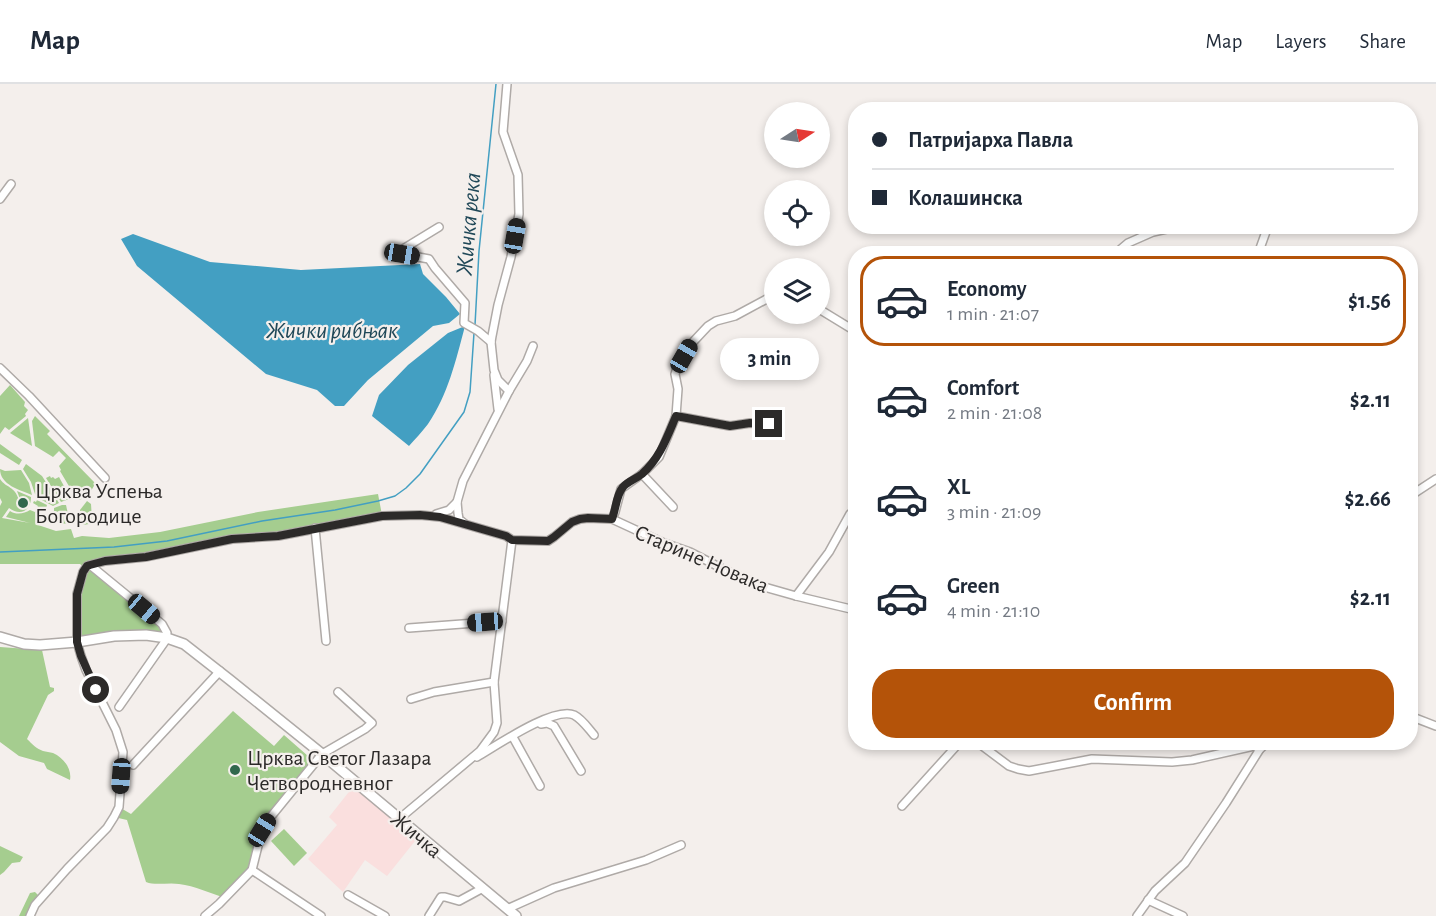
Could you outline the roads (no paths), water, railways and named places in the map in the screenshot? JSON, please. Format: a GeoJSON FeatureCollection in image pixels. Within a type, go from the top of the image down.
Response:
{"type":"FeatureCollection","features":[{"type":"Feature","properties":{"kind":"main road","name":"Жичка"},"geometry":{"type":"LineString","coordinates":[[0,637],[33,645],[77,642],[132,634],[167,638],[189,647],[322,754],[516,916]]}},
{"type":"Feature","properties":{"kind":"street"},"geometry":{"type":"LineString","coordinates":[[498,411],[491,342],[519,214],[518,175],[502,132],[507,84]]}},
{"type":"Feature","properties":{"kind":"street"},"geometry":{"type":"LineString","coordinates":[[0,199],[11,184]]}},
{"type":"Feature","properties":{"kind":"street"},"geometry":{"type":"LineString","coordinates":[[439,227],[403,249],[402,254],[432,261],[435,268],[463,301],[464,323],[491,342]]}},
{"type":"Feature","properties":{"kind":"street"},"geometry":{"type":"LineString","coordinates":[[1124,246],[1149,234]]}},
{"type":"Feature","properties":{"kind":"street"},"geometry":{"type":"LineString","coordinates":[[612,519],[621,489],[642,474],[658,457],[676,416],[678,388],[675,374],[692,343],[716,321],[735,316],[764,300]]}},
{"type":"Feature","properties":{"kind":"street"},"geometry":{"type":"LineString","coordinates":[[830,316],[848,327]]}},
{"type":"Feature","properties":{"kind":"street"},"geometry":{"type":"LineString","coordinates":[[465,524],[459,519],[458,513],[463,481],[533,346]]}},
{"type":"Feature","properties":{"kind":"street"},"geometry":{"type":"LineString","coordinates":[[0,368],[105,478]]}},
{"type":"Feature","properties":{"kind":"street"},"geometry":{"type":"LineString","coordinates":[[494,370],[498,380],[508,391]]}},
{"type":"Feature","properties":{"kind":"street"},"geometry":{"type":"LineString","coordinates":[[676,416],[730,426],[750,423],[769,424]]}},
{"type":"Feature","properties":{"kind":"street"},"geometry":{"type":"LineString","coordinates":[[642,474],[673,507]]}},
{"type":"Feature","properties":{"kind":"street"},"geometry":{"type":"LineString","coordinates":[[1418,491],[1436,479]]}},
{"type":"Feature","properties":{"kind":"street"},"geometry":{"type":"LineString","coordinates":[[30,916],[35,905],[107,828],[119,807],[123,754],[121,744],[86,670],[77,642],[77,594],[87,566],[105,561],[146,557],[232,539],[278,536],[382,516],[431,515],[449,510],[458,502]]}},
{"type":"Feature","properties":{"kind":"street","name":"Старине Новака"},"geometry":{"type":"LineString","coordinates":[[431,515],[506,536],[512,540],[548,541],[572,522],[580,519],[612,519],[664,543],[690,552],[761,586],[796,596],[829,552],[848,518]]}},
{"type":"Feature","properties":{"kind":"street"},"geometry":{"type":"LineString","coordinates":[[315,528],[326,641]]}},
{"type":"Feature","properties":{"kind":"street"},"geometry":{"type":"LineString","coordinates":[[399,819],[468,762],[480,751],[494,732],[497,723],[494,682],[512,540]]}},
{"type":"Feature","properties":{"kind":"street"},"geometry":{"type":"LineString","coordinates":[[90,565],[162,624],[166,631],[167,638],[118,707]]}},
{"type":"Feature","properties":{"kind":"street"},"geometry":{"type":"LineString","coordinates":[[796,596],[848,608]]}},
{"type":"Feature","properties":{"kind":"street"},"geometry":{"type":"LineString","coordinates":[[409,628],[502,621]]}},
{"type":"Feature","properties":{"kind":"street"},"geometry":{"type":"LineString","coordinates":[[133,765],[220,671]]}},
{"type":"Feature","properties":{"kind":"street"},"geometry":{"type":"LineString","coordinates":[[411,699],[434,692],[494,682]]}},
{"type":"Feature","properties":{"kind":"street"},"geometry":{"type":"LineString","coordinates":[[205,916],[252,870],[262,830],[322,754],[372,723],[338,692]]}},
{"type":"Feature","properties":{"kind":"street"},"geometry":{"type":"LineString","coordinates":[[468,762],[526,727],[562,714],[574,715],[594,735]]}},
{"type":"Feature","properties":{"kind":"street"},"geometry":{"type":"LineString","coordinates":[[1418,719],[1436,726]]}},
{"type":"Feature","properties":{"kind":"street"},"geometry":{"type":"LineString","coordinates":[[495,747],[500,748],[543,723],[550,724],[554,726],[581,771]]}},
{"type":"Feature","properties":{"kind":"street"},"geometry":{"type":"LineString","coordinates":[[514,739],[540,786]]}},
{"type":"Feature","properties":{"kind":"street"},"geometry":{"type":"LineString","coordinates":[[902,806],[953,750]]}},
{"type":"Feature","properties":{"kind":"street"},"geometry":{"type":"LineString","coordinates":[[988,750],[1009,766],[1029,771],[1092,759],[1172,762],[1236,750]]}},
{"type":"Feature","properties":{"kind":"street"},"geometry":{"type":"LineString","coordinates":[[1137,916],[1155,891],[1185,863],[1259,750]]}},
{"type":"Feature","properties":{"kind":"street"},"geometry":{"type":"LineString","coordinates":[[507,909],[554,888],[646,860],[681,845]]}},
{"type":"Feature","properties":{"kind":"street"},"geometry":{"type":"LineString","coordinates":[[252,870],[321,916]]}},
{"type":"Feature","properties":{"kind":"street"},"geometry":{"type":"LineString","coordinates":[[429,916],[441,897],[459,901],[483,888]]}},
{"type":"Feature","properties":{"kind":"street"},"geometry":{"type":"LineString","coordinates":[[348,895],[385,916]]}},
{"type":"Feature","properties":{"kind":"street"},"geometry":{"type":"LineString","coordinates":[[1148,900],[1183,916]]}},
{"type":"Feature","properties":{"kind":"water","name":"Жички рибњак"},"geometry":{"type":"Polygon","coordinates":[[[133,234],[210,262],[301,270],[420,264],[423,274],[460,314],[449,323],[433,326],[368,380],[344,406],[335,406],[317,390],[266,374],[137,266],[121,239],[133,234]]]}},
{"type":"Feature","properties":{"kind":"water","name":"Жички рибњак"},"geometry":{"type":"Polygon","coordinates":[[[465,326],[451,377],[441,401],[428,424],[409,446],[372,416],[379,395],[408,365],[448,333],[465,326]]]}},
{"type":"Feature","properties":{"kind":"waterway","name":"Жичка река"},"geometry":{"type":"LineString","coordinates":[[475,325],[479,251],[496,84]]}},
{"type":"Feature","properties":{"kind":"waterway"},"geometry":{"type":"LineString","coordinates":[[0,552],[114,547],[167,541],[262,521],[335,510],[395,496],[420,474],[464,412],[470,392],[474,333]]}},
{"type":"Feature","properties":{"kind":"place","name":"Црква Успења Богородице"},"geometry":{"type":"Point","coordinates":[23,503]}},
{"type":"Feature","properties":{"kind":"place","name":"Црква Светог Лазара Четвородневног"},"geometry":{"type":"Point","coordinates":[235,770]}}]}
